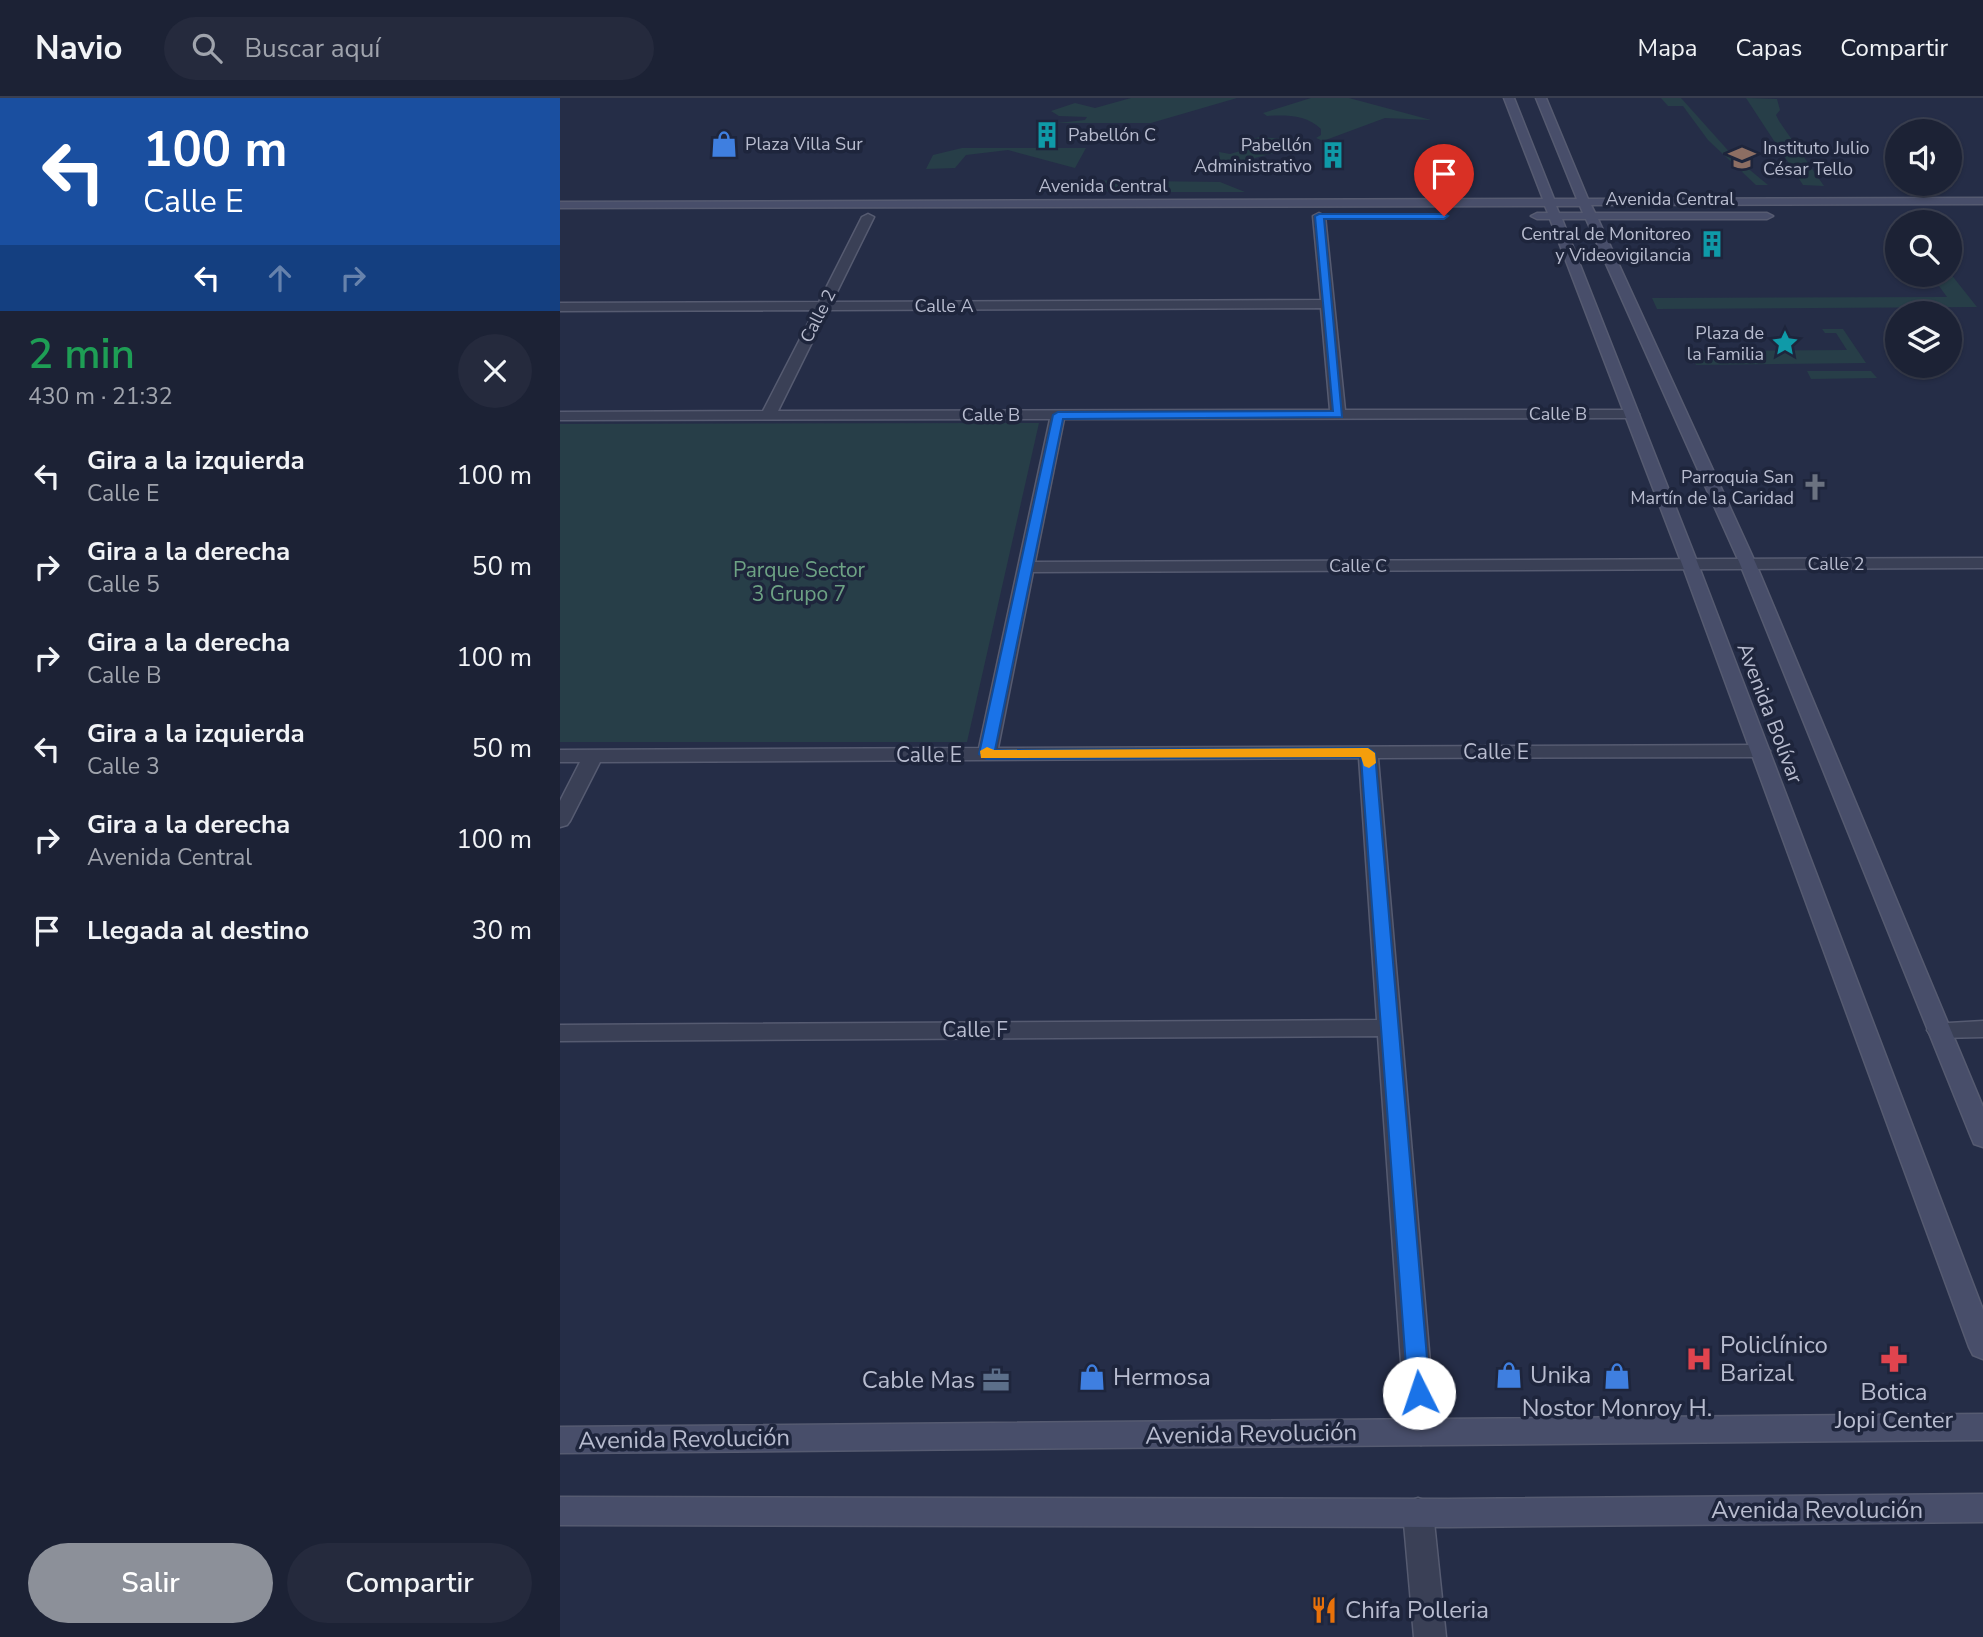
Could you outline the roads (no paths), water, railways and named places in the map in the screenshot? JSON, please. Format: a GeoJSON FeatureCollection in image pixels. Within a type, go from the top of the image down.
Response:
{"type":"FeatureCollection","features":[{"type":"Feature","properties":{"kind":"street","name":"Avenida Bolívar"},"geometry":{"type":"LineString","coordinates":[[1528,105],[1588,209],[1748,564],[1983,1136]]}},
{"type":"Feature","properties":{"kind":"street","name":"Avenida Bolívar"},"geometry":{"type":"LineString","coordinates":[[1528,105],[1553,209],[1690,564],[1983,1347]]}},
{"type":"Feature","properties":{"kind":"street","name":"Avenida Central"},"geometry":{"type":"LineString","coordinates":[[560,205],[1588,209],[1983,201]]}},
{"type":"Feature","properties":{"kind":"street","name":"Avenida Central"},"geometry":{"type":"LineString","coordinates":[[1519,216],[1553,209]]}},
{"type":"Feature","properties":{"kind":"street","name":"Avenida Central"},"geometry":{"type":"LineString","coordinates":[[1588,209],[1780,216]]}},
{"type":"Feature","properties":{"kind":"street","name":"Avenida Central"},"geometry":{"type":"LineString","coordinates":[[560,217],[1114,216]]}},
{"type":"Feature","properties":{"kind":"street","name":"Avenida Central"},"geometry":{"type":"LineString","coordinates":[[1128,216],[1182,216]]}},
{"type":"Feature","properties":{"kind":"street"},"geometry":{"type":"LineString","coordinates":[[1319,216],[1338,415]]}},
{"type":"Feature","properties":{"kind":"street","name":"Calle 2"},"geometry":{"type":"LineString","coordinates":[[768,416],[868,217]]}},
{"type":"Feature","properties":{"kind":"street","name":"Calle A"},"geometry":{"type":"LineString","coordinates":[[560,307],[1328,304]]}},
{"type":"Feature","properties":{"kind":"street","name":"Calle B"},"geometry":{"type":"LineString","coordinates":[[560,416],[1632,414]]}},
{"type":"Feature","properties":{"kind":"street"},"geometry":{"type":"LineString","coordinates":[[987,754],[1058,415]]}},
{"type":"Feature","properties":{"kind":"street","name":"Calle 2"},"geometry":{"type":"LineString","coordinates":[[1690,564],[1983,563]]}},
{"type":"Feature","properties":{"kind":"street","name":"Calle C"},"geometry":{"type":"LineString","coordinates":[[1026,567],[1690,564]]}},
{"type":"Feature","properties":{"kind":"street","name":"Calle E"},"geometry":{"type":"LineString","coordinates":[[560,756],[1760,751]]}},
{"type":"Feature","properties":{"kind":"street"},"geometry":{"type":"LineString","coordinates":[[1368,753],[1422,1432]]}},
{"type":"Feature","properties":{"kind":"street"},"geometry":{"type":"LineString","coordinates":[[560,821],[593,756]]}},
{"type":"Feature","properties":{"kind":"street","name":"Calle F"},"geometry":{"type":"LineString","coordinates":[[560,1033],[1390,1028]]}},
{"type":"Feature","properties":{"kind":"street"},"geometry":{"type":"LineString","coordinates":[[1939,1030],[1983,1029]]}},
{"type":"Feature","properties":{"kind":"street","name":"Avenida Revolución"},"geometry":{"type":"LineString","coordinates":[[560,1440],[1983,1427]]}},
{"type":"Feature","properties":{"kind":"street","name":"Avenida Revolución"},"geometry":{"type":"LineString","coordinates":[[560,1511],[1418,1512],[1983,1508]]}},
{"type":"Feature","properties":{"kind":"street"},"geometry":{"type":"LineString","coordinates":[[1418,1512],[1430,1637]]}},
{"type":"Feature","properties":{"kind":"place","name":"Pabellón C"},"geometry":{"type":"Point","coordinates":[1047,135]}},
{"type":"Feature","properties":{"kind":"place","name":"Plaza Villa Sur"},"geometry":{"type":"Point","coordinates":[724,144]}},
{"type":"Feature","properties":{"kind":"place","name":"Pabellón Administrativo"},"geometry":{"type":"Point","coordinates":[1333,155]}},
{"type":"Feature","properties":{"kind":"place","name":"Instituto Julio César Tello"},"geometry":{"type":"Point","coordinates":[1742,158]}},
{"type":"Feature","properties":{"kind":"place","name":"Central de Monitoreo y Videovigilancia"},"geometry":{"type":"Point","coordinates":[1712,244]}},
{"type":"Feature","properties":{"kind":"place","name":"Plaza de la Familia"},"geometry":{"type":"Point","coordinates":[1785,343]}},
{"type":"Feature","properties":{"kind":"place","name":"Parroquia San Martín de la Caridad"},"geometry":{"type":"Point","coordinates":[1815,487]}},
{"type":"Feature","properties":{"kind":"place","name":"Policlínico Barizal"},"geometry":{"type":"Point","coordinates":[1699,1359]}},
{"type":"Feature","properties":{"kind":"place","name":"Botica Jopi Center"},"geometry":{"type":"Point","coordinates":[1894,1359]}},
{"type":"Feature","properties":{"kind":"place","name":"Unika"},"geometry":{"type":"Point","coordinates":[1509,1375]}},
{"type":"Feature","properties":{"kind":"place","name":"Nostor Monroy H."},"geometry":{"type":"Point","coordinates":[1617,1376]}},
{"type":"Feature","properties":{"kind":"place","name":"Hermosa"},"geometry":{"type":"Point","coordinates":[1092,1377]}},
{"type":"Feature","properties":{"kind":"place","name":"Cable Mas"},"geometry":{"type":"Point","coordinates":[996,1380]}},
{"type":"Feature","properties":{"kind":"place","name":"Chifa Polleria"},"geometry":{"type":"Point","coordinates":[1324,1610]}},
{"type":"Feature","properties":{"kind":"park label","name":"Parque Sector 3 Grupo 7"},"geometry":{"type":"Point","coordinates":[799,582]}}]}
